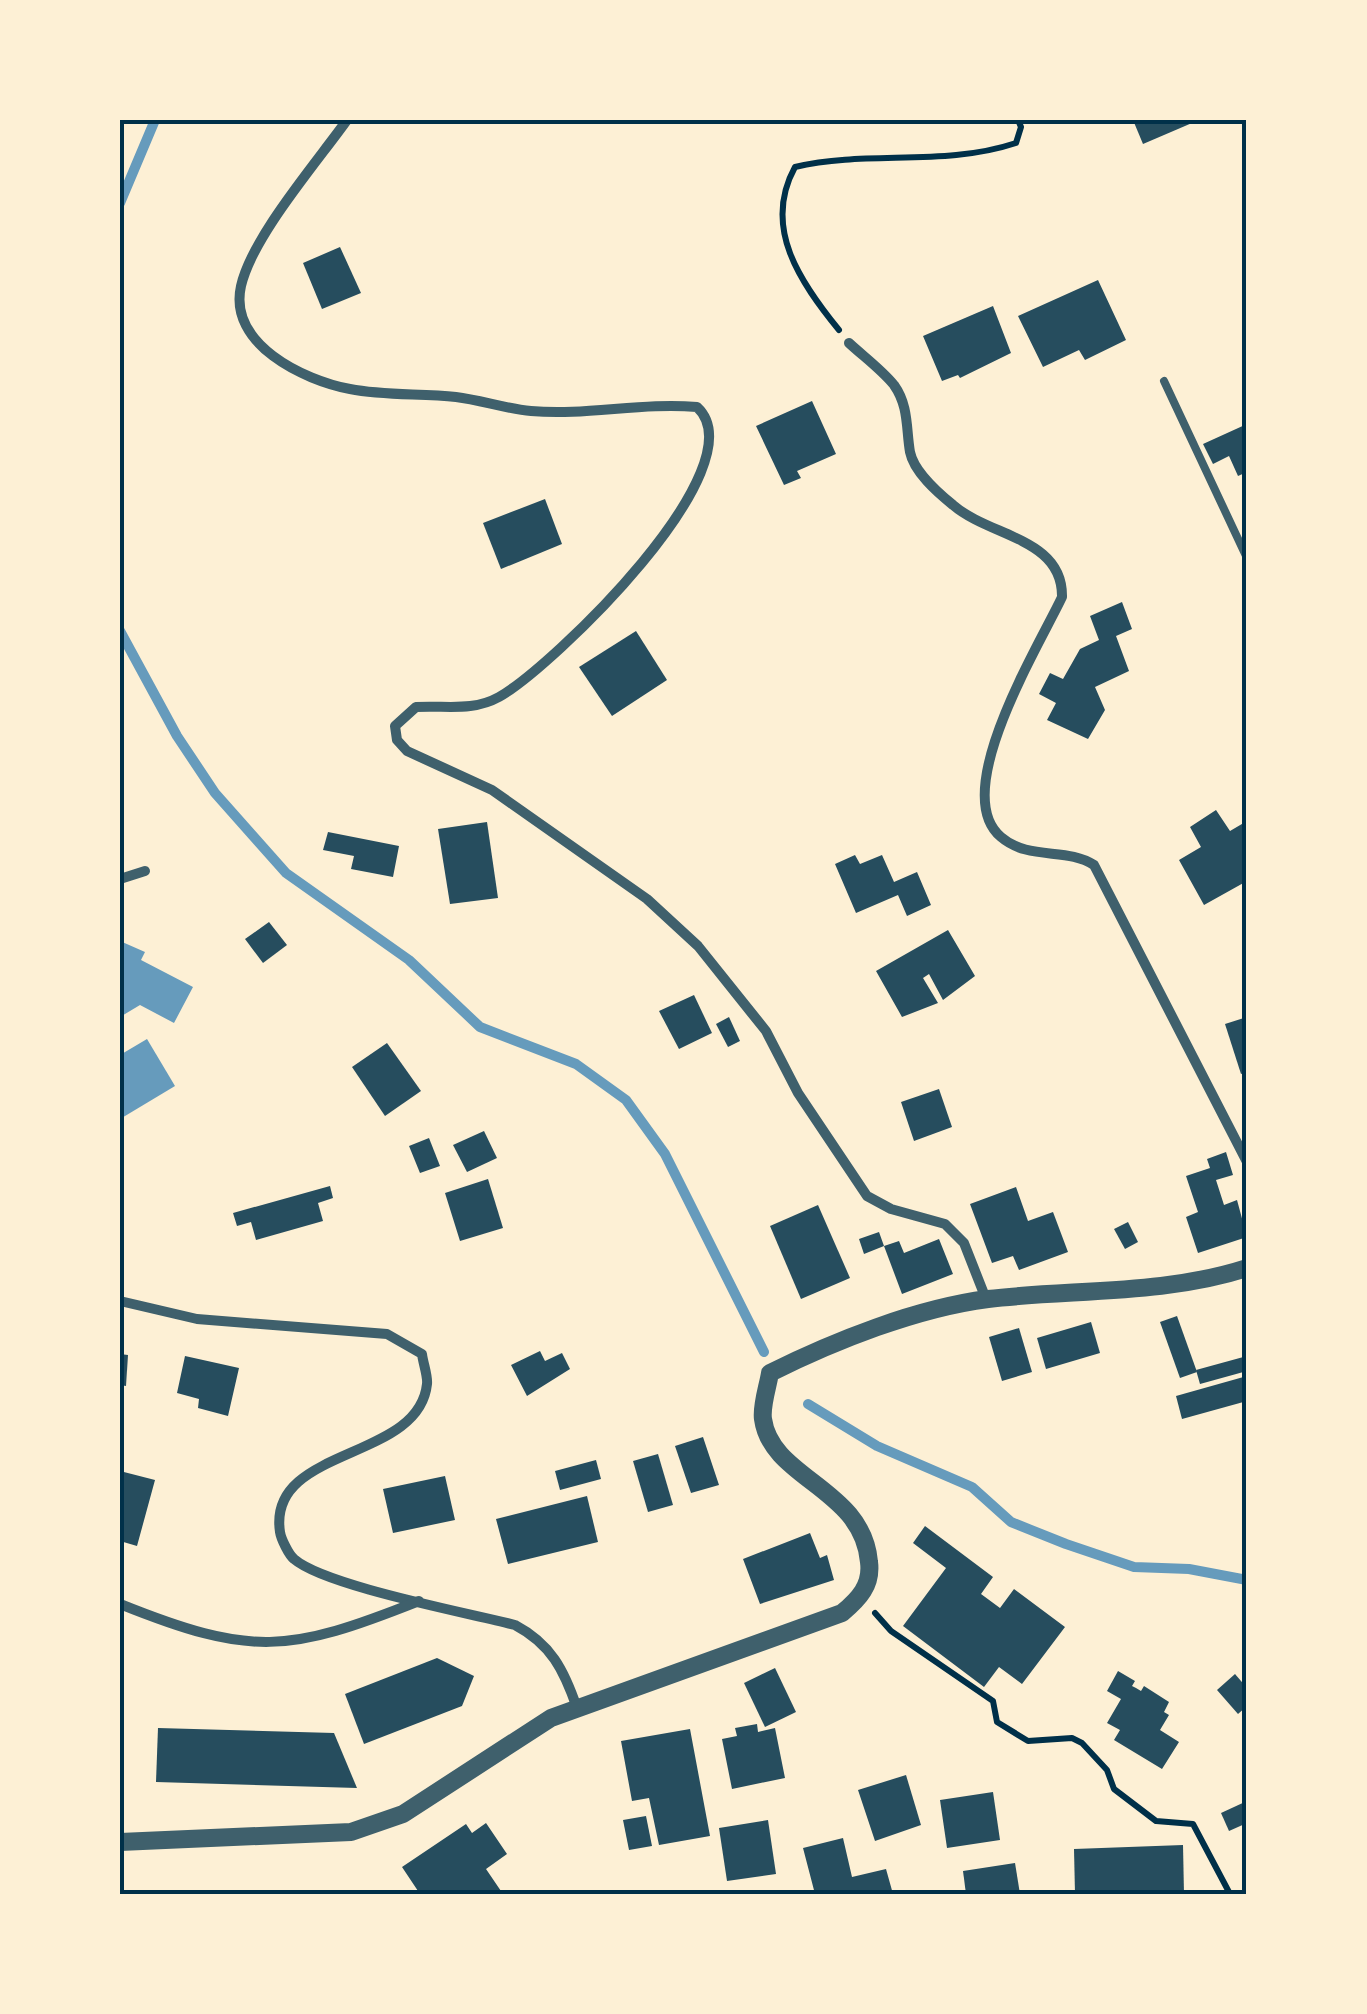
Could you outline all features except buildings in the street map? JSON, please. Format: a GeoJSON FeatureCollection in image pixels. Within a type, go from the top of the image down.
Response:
{"type":"FeatureCollection","features":[{"type":"Feature","properties":{"kind":"street"},"geometry":{"type":"LineString","coordinates":[[347,120],[265,236],[241,287],[241,315],[271,354],[304,374],[350,389],[459,398],[530,412],[697,407],[707,416],[712,433],[696,488],[671,528],[567,644],[495,700],[468,708],[416,707],[395,726],[396,740],[407,750],[492,790],[647,899],[698,946],[766,1031],[798,1093],[867,1196],[892,1209],[945,1224],[964,1242],[986,1300]]}},
{"type":"Feature","properties":{"kind":"street"},"geometry":{"type":"LineString","coordinates":[[849,343],[894,386],[908,418],[911,456],[928,483],[956,509],[1051,558],[1062,576],[1062,597],[994,742],[982,784],[985,812],[999,836],[1026,851],[1079,855],[1094,865],[1247,1162]]}},
{"type":"Feature","properties":{"kind":"street"},"geometry":{"type":"LineString","coordinates":[[120,878],[145,871]]}},
{"type":"Feature","properties":{"kind":"street"},"geometry":{"type":"LineString","coordinates":[[120,1842],[352,1832],[403,1814],[551,1718],[842,1612],[861,1598],[870,1572],[867,1535],[845,1508],[782,1456],[762,1419],[770,1373],[838,1339],[986,1300],[1162,1284],[1247,1268]]}},
{"type":"Feature","properties":{"kind":"street"},"geometry":{"type":"LineString","coordinates":[[120,1300],[197,1319],[387,1334],[422,1354],[427,1385],[410,1420],[306,1475],[282,1503],[280,1534],[293,1559],[336,1577],[515,1626],[540,1638],[558,1663],[577,1708]]}},
{"type":"Feature","properties":{"kind":"street"},"geometry":{"type":"LineString","coordinates":[[120,1604],[182,1629],[238,1642],[289,1644],[347,1630],[420,1601]]}},
{"type":"Feature","properties":{"kind":"lane"},"geometry":{"type":"LineString","coordinates":[[1164,381],[1247,558]]}},
{"type":"Feature","properties":{"kind":"path"},"geometry":{"type":"LineString","coordinates":[[849,343],[798,272],[782,233],[782,191],[795,167],[832,159],[941,158],[988,152],[1016,144],[1021,127],[1018,120]]}},
{"type":"Feature","properties":{"kind":"path"},"geometry":{"type":"LineString","coordinates":[[861,1598],[890,1632],[993,1700],[997,1722],[1028,1741],[1072,1738],[1082,1743],[1107,1770],[1114,1789],[1156,1821],[1193,1824],[1230,1894]]}},
{"type":"Feature","properties":{"kind":"water"},"geometry":{"type":"Polygon","coordinates":[[[120,941],[145,952],[141,960],[193,987],[174,1023],[140,1005],[120,1017],[120,941]]]}},
{"type":"Feature","properties":{"kind":"water"},"geometry":{"type":"Polygon","coordinates":[[[147,1039],[175,1086],[120,1119],[120,1055],[147,1039]]]}},
{"type":"Feature","properties":{"kind":"waterway"},"geometry":{"type":"LineString","coordinates":[[120,203],[155,120]]}},
{"type":"Feature","properties":{"kind":"waterway"},"geometry":{"type":"LineString","coordinates":[[120,631],[177,736],[215,793],[286,873],[409,960],[480,1027],[576,1064],[626,1100],[665,1154],[764,1352]]}},
{"type":"Feature","properties":{"kind":"waterway"},"geometry":{"type":"LineString","coordinates":[[808,1404],[877,1446],[972,1487],[1011,1522],[1134,1567],[1189,1569],[1247,1580]]}}]}
